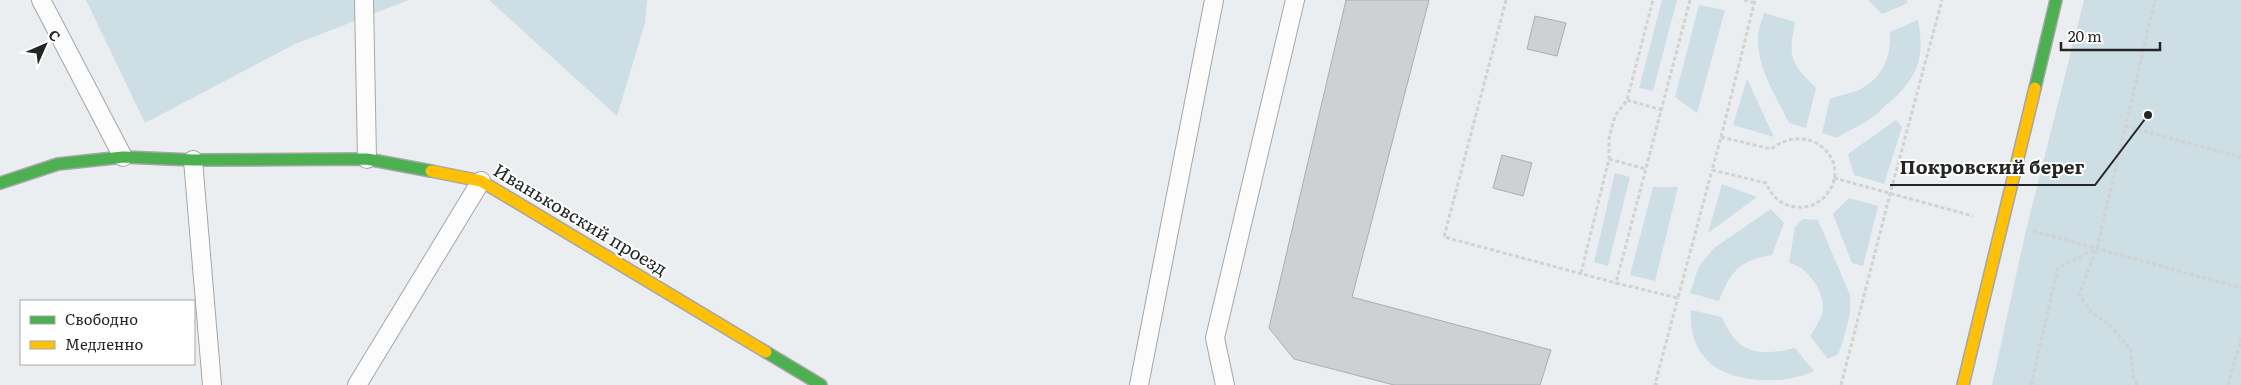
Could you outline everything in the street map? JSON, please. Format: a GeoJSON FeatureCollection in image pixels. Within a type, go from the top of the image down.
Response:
{"type":"FeatureCollection","features":[{"type":"Feature","properties":{"kind":"street"},"geometry":{"type":"LineString","coordinates":[[1963,385],[2056,0]]}},
{"type":"Feature","properties":{"kind":"street","name":"Иваньковский проезд"},"geometry":{"type":"LineString","coordinates":[[0,183],[58,164],[122,157],[193,160],[367,159],[481,180],[821,385]]}},
{"type":"Feature","properties":{"kind":"lane"},"geometry":{"type":"LineString","coordinates":[[41,0],[122,157]]}},
{"type":"Feature","properties":{"kind":"lane"},"geometry":{"type":"LineString","coordinates":[[364,0],[367,159]]}},
{"type":"Feature","properties":{"kind":"lane"},"geometry":{"type":"LineString","coordinates":[[1139,385],[1214,0]]}},
{"type":"Feature","properties":{"kind":"lane"},"geometry":{"type":"LineString","coordinates":[[1225,385],[1215,338],[1294,0]]}},
{"type":"Feature","properties":{"kind":"lane"},"geometry":{"type":"LineString","coordinates":[[193,160],[212,385]]}},
{"type":"Feature","properties":{"kind":"lane"},"geometry":{"type":"LineString","coordinates":[[357,385],[481,180]]}},
{"type":"Feature","properties":{"kind":"path"},"geometry":{"type":"LineString","coordinates":[[1506,0],[1444,237],[1678,298]]}},
{"type":"Feature","properties":{"kind":"path"},"geometry":{"type":"LineString","coordinates":[[1581,273],[1609,159],[1609,138],[1615,116],[1627,100],[1653,0]]}},
{"type":"Feature","properties":{"kind":"path"},"geometry":{"type":"LineString","coordinates":[[1616,283],[1690,0]]}},
{"type":"Feature","properties":{"kind":"path"},"geometry":{"type":"LineString","coordinates":[[1658,385],[1655,384],[1755,2],[1744,0]]}},
{"type":"Feature","properties":{"kind":"path"},"geometry":{"type":"LineString","coordinates":[[1841,385],[1942,0]]}},
{"type":"Feature","properties":{"kind":"path"},"geometry":{"type":"LineString","coordinates":[[2138,385],[2133,377],[2131,350],[2109,324],[2092,313],[2079,294],[2097,248],[2155,0]]}},
{"type":"Feature","properties":{"kind":"path"},"geometry":{"type":"LineString","coordinates":[[1627,100],[1662,110]]}},
{"type":"Feature","properties":{"kind":"path"},"geometry":{"type":"LineString","coordinates":[[2125,126],[2241,157]]}},
{"type":"Feature","properties":{"kind":"path"},"geometry":{"type":"LineString","coordinates":[[1712,170],[1766,183],[1773,196],[1783,204],[1801,208],[1817,203],[1827,195],[1834,178],[1833,162],[1827,152],[1819,144],[1807,139],[1790,139],[1771,149],[1721,136]]}},
{"type":"Feature","properties":{"kind":"path"},"geometry":{"type":"LineString","coordinates":[[1609,159],[1646,169]]}},
{"type":"Feature","properties":{"kind":"path"},"geometry":{"type":"LineString","coordinates":[[1834,178],[2001,223]]}},
{"type":"Feature","properties":{"kind":"path"},"geometry":{"type":"LineString","coordinates":[[2026,230],[2241,288]]}},
{"type":"Feature","properties":{"kind":"path"},"geometry":{"type":"LineString","coordinates":[[2031,385],[2058,268],[2097,248]]}},
{"type":"Feature","properties":{"kind":"path"},"geometry":{"type":"LineString","coordinates":[[2228,385],[2241,339]]}},
{"type":"Feature","properties":{"kind":"shaded area"},"geometry":{"type":"Polygon","coordinates":[[[86,0],[409,0],[295,44],[145,123],[86,0]]]}},
{"type":"Feature","properties":{"kind":"shaded area"},"geometry":{"type":"Polygon","coordinates":[[[489,0],[647,0],[645,23],[617,116],[489,0]]]}},
{"type":"Feature","properties":{"kind":"shaded area"},"geometry":{"type":"Polygon","coordinates":[[[1662,0],[1677,0],[1653,91],[1639,88],[1662,0]]]}},
{"type":"Feature","properties":{"kind":"shaded area"},"geometry":{"type":"Polygon","coordinates":[[[1868,0],[1907,0],[1908,3],[1882,14],[1868,0]]]}},
{"type":"Feature","properties":{"kind":"shaded area"},"geometry":{"type":"Polygon","coordinates":[[[2084,0],[2241,0],[2241,385],[1992,385],[2026,230],[2084,0]]]}},
{"type":"Feature","properties":{"kind":"shaded area"},"geometry":{"type":"Polygon","coordinates":[[[1699,5],[1725,10],[1697,113],[1675,97],[1699,5]]]}},
{"type":"Feature","properties":{"kind":"shaded area"},"geometry":{"type":"Polygon","coordinates":[[[1764,13],[1795,22],[1792,44],[1793,59],[1801,72],[1816,88],[1806,128],[1789,123],[1764,70],[1758,47],[1758,35],[1764,13]]]}},
{"type":"Feature","properties":{"kind":"shaded area"},"geometry":{"type":"Polygon","coordinates":[[[1918,20],[1921,47],[1919,58],[1916,69],[1904,88],[1872,118],[1837,138],[1822,133],[1830,99],[1854,92],[1869,84],[1881,72],[1884,65],[1889,49],[1890,32],[1918,20]]]}},
{"type":"Feature","properties":{"kind":"shaded area"},"geometry":{"type":"Polygon","coordinates":[[[1747,79],[1774,137],[1733,125],[1747,79]]]}},
{"type":"Feature","properties":{"kind":"shaded area"},"geometry":{"type":"Polygon","coordinates":[[[1896,120],[1902,127],[1884,184],[1854,175],[1848,154],[1896,120]]]}},
{"type":"Feature","properties":{"kind":"shaded area"},"geometry":{"type":"Polygon","coordinates":[[[1615,173],[1630,177],[1608,266],[1594,262],[1615,173]]]}},
{"type":"Feature","properties":{"kind":"shaded area"},"geometry":{"type":"Polygon","coordinates":[[[1722,184],[1757,197],[1708,233],[1722,184]]]}},
{"type":"Feature","properties":{"kind":"shaded area"},"geometry":{"type":"Polygon","coordinates":[[[1653,187],[1678,187],[1655,281],[1630,275],[1653,187]]]}},
{"type":"Feature","properties":{"kind":"shaded area"},"geometry":{"type":"Polygon","coordinates":[[[1849,198],[1878,206],[1863,266],[1852,263],[1833,214],[1849,198]]]}},
{"type":"Feature","properties":{"kind":"shaded area"},"geometry":{"type":"Polygon","coordinates":[[[1771,209],[1784,223],[1772,255],[1752,260],[1738,269],[1727,282],[1719,301],[1690,293],[1699,266],[1714,248],[1771,209]]]}},
{"type":"Feature","properties":{"kind":"shaded area"},"geometry":{"type":"Polygon","coordinates":[[[1803,219],[1818,220],[1850,295],[1850,314],[1843,341],[1838,354],[1828,359],[1810,336],[1822,312],[1822,297],[1812,278],[1801,268],[1789,263],[1795,227],[1803,219]]]}},
{"type":"Feature","properties":{"kind":"shaded area"},"geometry":{"type":"Polygon","coordinates":[[[1691,310],[1722,317],[1735,339],[1751,350],[1771,352],[1795,348],[1814,371],[1789,379],[1758,380],[1742,378],[1715,367],[1701,353],[1695,341],[1691,323],[1691,310]]]}},
{"type":"Feature","properties":{"kind":"building"},"geometry":{"type":"Polygon","coordinates":[[[1346,0],[1429,0],[1352,297],[1551,350],[1540,385],[1394,385],[1294,359],[1269,328],[1346,0]]]}},
{"type":"Feature","properties":{"kind":"building"},"geometry":{"type":"Polygon","coordinates":[[[1535,16],[1566,23],[1557,56],[1527,49],[1535,16]]]}},
{"type":"Feature","properties":{"kind":"building"},"geometry":{"type":"Polygon","coordinates":[[[1502,155],[1532,163],[1523,196],[1493,188],[1502,155]]]}},
{"type":"Feature","properties":{"kind":"traffic: fast"},"geometry":{"type":"LineString","coordinates":[[2035,88],[2056,0]]}},
{"type":"Feature","properties":{"kind":"traffic: fast"},"geometry":{"type":"LineString","coordinates":[[0,183],[58,164],[123,157],[193,160],[367,159],[431,171]]}},
{"type":"Feature","properties":{"kind":"traffic: fast"},"geometry":{"type":"LineString","coordinates":[[766,352],[821,385]]}},
{"type":"Feature","properties":{"kind":"traffic: slow"},"geometry":{"type":"LineString","coordinates":[[1963,385],[2035,88]]}},
{"type":"Feature","properties":{"kind":"traffic: slow"},"geometry":{"type":"LineString","coordinates":[[431,171],[481,181],[766,352]]}},
{"type":"Feature","properties":{"kind":"place","name":"Покровский берег"},"geometry":{"type":"Point","coordinates":[2148,115]}}]}
